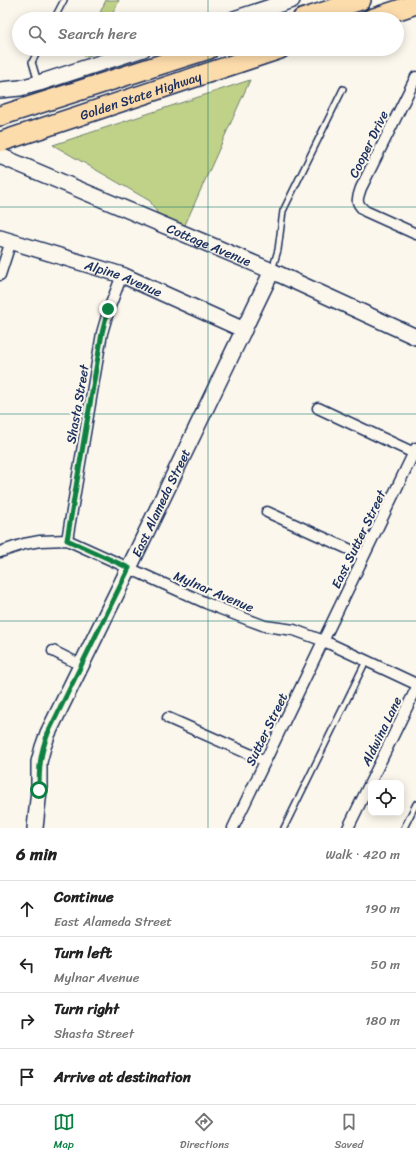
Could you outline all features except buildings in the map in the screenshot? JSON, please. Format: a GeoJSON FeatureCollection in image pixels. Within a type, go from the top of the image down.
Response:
{"type":"FeatureCollection","features":[{"type":"Feature","properties":{"kind":"highway"},"geometry":{"type":"LineString","coordinates":[[324,12],[361,0]]}},
{"type":"Feature","properties":{"kind":"highway"},"geometry":{"type":"LineString","coordinates":[[392,12],[416,4]]}},
{"type":"Feature","properties":{"kind":"highway","name":"Golden State Highway"},"geometry":{"type":"LineString","coordinates":[[0,116],[187,56]]}},
{"type":"Feature","properties":{"kind":"highway","name":"Golden State Highway"},"geometry":{"type":"LineString","coordinates":[[1,152],[261,56]]}},
{"type":"Feature","properties":{"kind":"street"},"geometry":{"type":"LineString","coordinates":[[253,12],[284,1]]}},
{"type":"Feature","properties":{"kind":"street"},"geometry":{"type":"LineString","coordinates":[[0,90],[20,88],[39,83],[122,56]]}},
{"type":"Feature","properties":{"kind":"street","name":"Cooper Drive"},"geometry":{"type":"LineString","coordinates":[[416,77],[357,199],[360,206],[365,211],[416,234]]}},
{"type":"Feature","properties":{"kind":"street","name":"Cottage Avenue"},"geometry":{"type":"LineString","coordinates":[[1,152],[272,271],[416,337]]}},
{"type":"Feature","properties":{"kind":"street"},"geometry":{"type":"LineString","coordinates":[[0,275],[5,240]]}},
{"type":"Feature","properties":{"kind":"street","name":"Alpine Avenue"},"geometry":{"type":"LineString","coordinates":[[5,240],[122,275],[244,330]]}},
{"type":"Feature","properties":{"kind":"street","name":"East Alameda Street"},"geometry":{"type":"LineString","coordinates":[[35,828],[39,790],[39,762],[48,733],[272,271]]}},
{"type":"Feature","properties":{"kind":"street","name":"Shasta Street"},"geometry":{"type":"LineString","coordinates":[[67,540],[102,333],[108,309],[122,275]]}},
{"type":"Feature","properties":{"kind":"street"},"geometry":{"type":"LineString","coordinates":[[318,408],[415,450]]}},
{"type":"Feature","properties":{"kind":"street","name":"East Sutter Street"},"geometry":{"type":"LineString","coordinates":[[324,641],[415,450]]}},
{"type":"Feature","properties":{"kind":"street"},"geometry":{"type":"LineString","coordinates":[[266,512],[364,556]]}},
{"type":"Feature","properties":{"kind":"street","name":"Mylnar Avenue"},"geometry":{"type":"LineString","coordinates":[[0,552],[40,540],[67,540],[249,620],[265,626],[294,630],[324,641],[416,684]]}},
{"type":"Feature","properties":{"kind":"street","name":"Sutter Street"},"geometry":{"type":"LineString","coordinates":[[233,828],[324,641]]}},
{"type":"Feature","properties":{"kind":"street"},"geometry":{"type":"LineString","coordinates":[[53,651],[81,665]]}},
{"type":"Feature","properties":{"kind":"street","name":"Aldwina Lane"},"geometry":{"type":"LineString","coordinates":[[348,828],[416,689]]}},
{"type":"Feature","properties":{"kind":"street"},"geometry":{"type":"LineString","coordinates":[[168,718],[265,760]]}},
{"type":"Feature","properties":{"kind":"lane"},"geometry":{"type":"LineString","coordinates":[[58,12],[64,0]]}},
{"type":"Feature","properties":{"kind":"lane"},"geometry":{"type":"LineString","coordinates":[[35,56],[32,62],[39,83]]}},
{"type":"Feature","properties":{"kind":"lane"},"geometry":{"type":"LineString","coordinates":[[272,271],[278,250],[283,211],[343,88]]}},
{"type":"Feature","properties":{"kind":"lane"},"geometry":{"type":"LineString","coordinates":[[284,828],[366,661]]}},
{"type":"Feature","properties":{"kind":"lane"},"geometry":{"type":"LineString","coordinates":[[404,828],[416,804]]}},
{"type":"Feature","properties":{"kind":"green space"},"geometry":{"type":"Polygon","coordinates":[[[106,0],[119,0],[113,12],[100,12],[106,0]]]}},
{"type":"Feature","properties":{"kind":"green space"},"geometry":{"type":"Polygon","coordinates":[[[250,80],[184,227],[158,214],[150,201],[53,145],[250,80]]]}},
{"type":"Feature","properties":{"kind":"route"},"geometry":{"type":"LineString","coordinates":[[39,790],[39,762],[48,733],[129,568],[67,540],[102,333],[108,309]]}}]}
